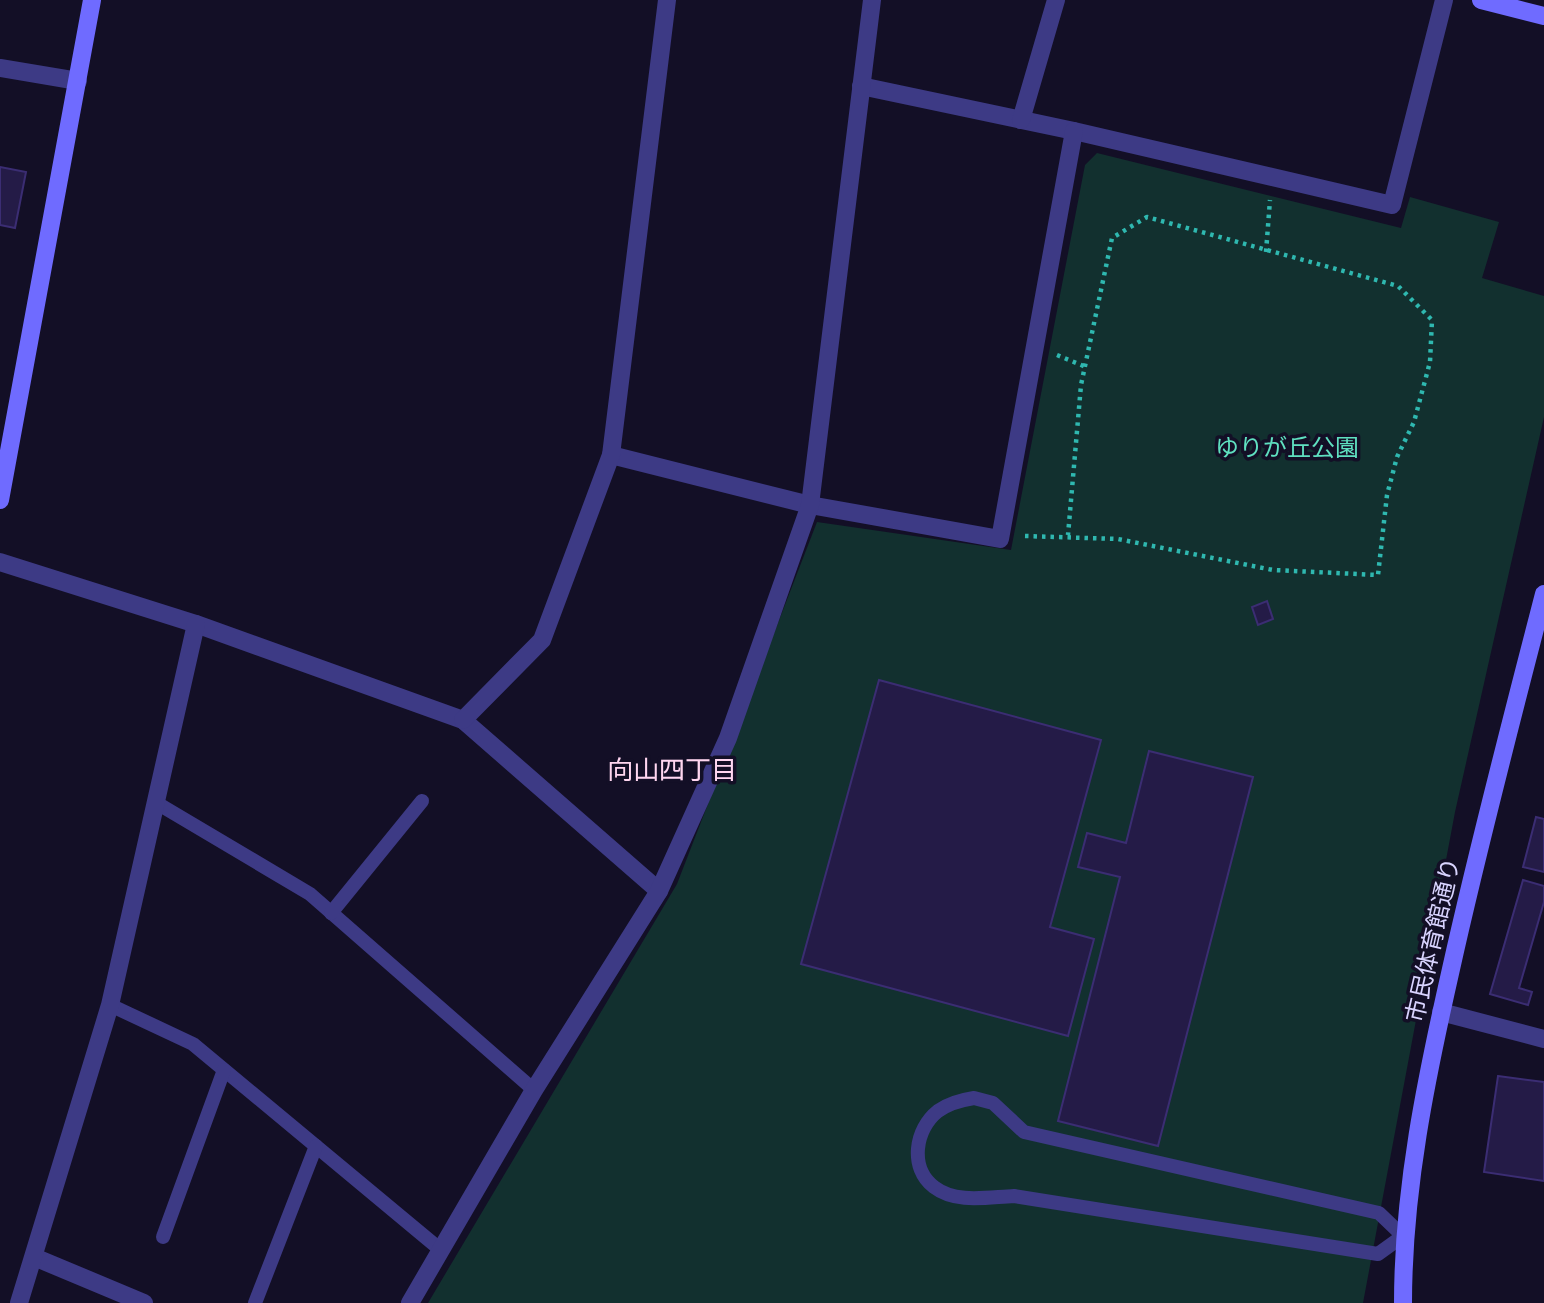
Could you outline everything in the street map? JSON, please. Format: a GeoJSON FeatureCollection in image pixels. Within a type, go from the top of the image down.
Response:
{"type":"FeatureCollection","features":[{"type":"Feature","properties":{"kind":"street"},"geometry":{"type":"LineString","coordinates":[[0,500],[6,432],[92,0]]}},
{"type":"Feature","properties":{"kind":"street"},"geometry":{"type":"LineString","coordinates":[[463,720],[542,640],[611,456],[667,0]]}},
{"type":"Feature","properties":{"kind":"street"},"geometry":{"type":"LineString","coordinates":[[410,1303],[534,1090],[659,891],[728,738],[810,505],[872,0]]}},
{"type":"Feature","properties":{"kind":"street"},"geometry":{"type":"LineString","coordinates":[[1021,120],[1056,0]]}},
{"type":"Feature","properties":{"kind":"street"},"geometry":{"type":"LineString","coordinates":[[861,86],[1074,131],[1392,205],[1444,0]]}},
{"type":"Feature","properties":{"kind":"street"},"geometry":{"type":"LineString","coordinates":[[1481,0],[1544,16]]}},
{"type":"Feature","properties":{"kind":"street"},"geometry":{"type":"LineString","coordinates":[[0,68],[78,81]]}},
{"type":"Feature","properties":{"kind":"street"},"geometry":{"type":"LineString","coordinates":[[611,456],[810,505],[1000,539],[1074,131]]}},
{"type":"Feature","properties":{"kind":"street"},"geometry":{"type":"LineString","coordinates":[[0,562],[196,624],[463,720],[659,891]]}},
{"type":"Feature","properties":{"kind":"street","name":"市民体育館通り"},"geometry":{"type":"LineString","coordinates":[[1403,1303],[1403,1236],[1421,1110],[1470,882],[1544,594]]}},
{"type":"Feature","properties":{"kind":"street"},"geometry":{"type":"LineString","coordinates":[[19,1303],[110,1005],[196,624]]}},
{"type":"Feature","properties":{"kind":"street"},"geometry":{"type":"LineString","coordinates":[[1441,1012],[1544,1039]]}},
{"type":"Feature","properties":{"kind":"street"},"geometry":{"type":"LineString","coordinates":[[34,1257],[144,1303]]}},
{"type":"Feature","properties":{"kind":"lane"},"geometry":{"type":"LineString","coordinates":[[331,913],[422,801]]}},
{"type":"Feature","properties":{"kind":"lane"},"geometry":{"type":"LineString","coordinates":[[155,802],[310,894],[534,1090]]}},
{"type":"Feature","properties":{"kind":"lane"},"geometry":{"type":"LineString","coordinates":[[110,1005],[193,1044],[442,1251]]}},
{"type":"Feature","properties":{"kind":"lane"},"geometry":{"type":"LineString","coordinates":[[163,1237],[224,1070]]}},
{"type":"Feature","properties":{"kind":"lane"},"geometry":{"type":"LineString","coordinates":[[974,1098],[993,1102],[1024,1132],[1379,1213],[1403,1236],[1378,1254],[1014,1196],[968,1199],[935,1188],[919,1168],[917,1150],[923,1129],[937,1112],[956,1101],[974,1098]]}},
{"type":"Feature","properties":{"kind":"lane"},"geometry":{"type":"LineString","coordinates":[[256,1303],[316,1146]]}},
{"type":"Feature","properties":{"kind":"path"},"geometry":{"type":"LineString","coordinates":[[1266,252],[1271,177]]}},
{"type":"Feature","properties":{"kind":"path"},"geometry":{"type":"LineString","coordinates":[[1000,539],[1068,536],[1118,539],[1273,570],[1378,575],[1387,495],[1397,457],[1414,422],[1430,362],[1432,320],[1398,286],[1266,252],[1147,217],[1112,238],[1081,385],[1068,536]]}},
{"type":"Feature","properties":{"kind":"green space","name":"ゆりが丘公園"},"geometry":{"type":"Polygon","coordinates":[[[1097,153],[1401,228],[1410,197],[1499,222],[1482,278],[1544,296],[1544,417],[1455,812],[1363,1303],[428,1303],[677,884],[817,522],[1011,550],[1085,165],[1097,153]]]}},
{"type":"Feature","properties":{"kind":"building"},"geometry":{"type":"Polygon","coordinates":[[[0,167],[26,172],[15,228],[0,225],[0,167]]]}},
{"type":"Feature","properties":{"kind":"building"},"geometry":{"type":"Polygon","coordinates":[[[1267,601],[1273,619],[1258,625],[1252,607],[1267,601]]]}},
{"type":"Feature","properties":{"kind":"building"},"geometry":{"type":"Polygon","coordinates":[[[879,680],[1101,740],[1050,927],[1094,939],[1068,1036],[801,964],[879,680]]]}},
{"type":"Feature","properties":{"kind":"building"},"geometry":{"type":"Polygon","coordinates":[[[1149,751],[1253,777],[1158,1146],[1058,1121],[1120,877],[1078,867],[1087,833],[1126,843],[1149,751]]]}},
{"type":"Feature","properties":{"kind":"building"},"geometry":{"type":"Polygon","coordinates":[[[1536,817],[1544,819],[1544,872],[1523,867],[1536,817]]]}},
{"type":"Feature","properties":{"kind":"building"},"geometry":{"type":"Polygon","coordinates":[[[1523,880],[1544,886],[1544,902],[1519,988],[1532,992],[1528,1005],[1490,994],[1523,880]]]}},
{"type":"Feature","properties":{"kind":"building"},"geometry":{"type":"Polygon","coordinates":[[[1498,1076],[1544,1082],[1544,1181],[1484,1172],[1498,1076]]]}},
{"type":"Feature","properties":{"kind":"district","name":"向山四丁目"},"geometry":{"type":"Point","coordinates":[672,770]}}]}
